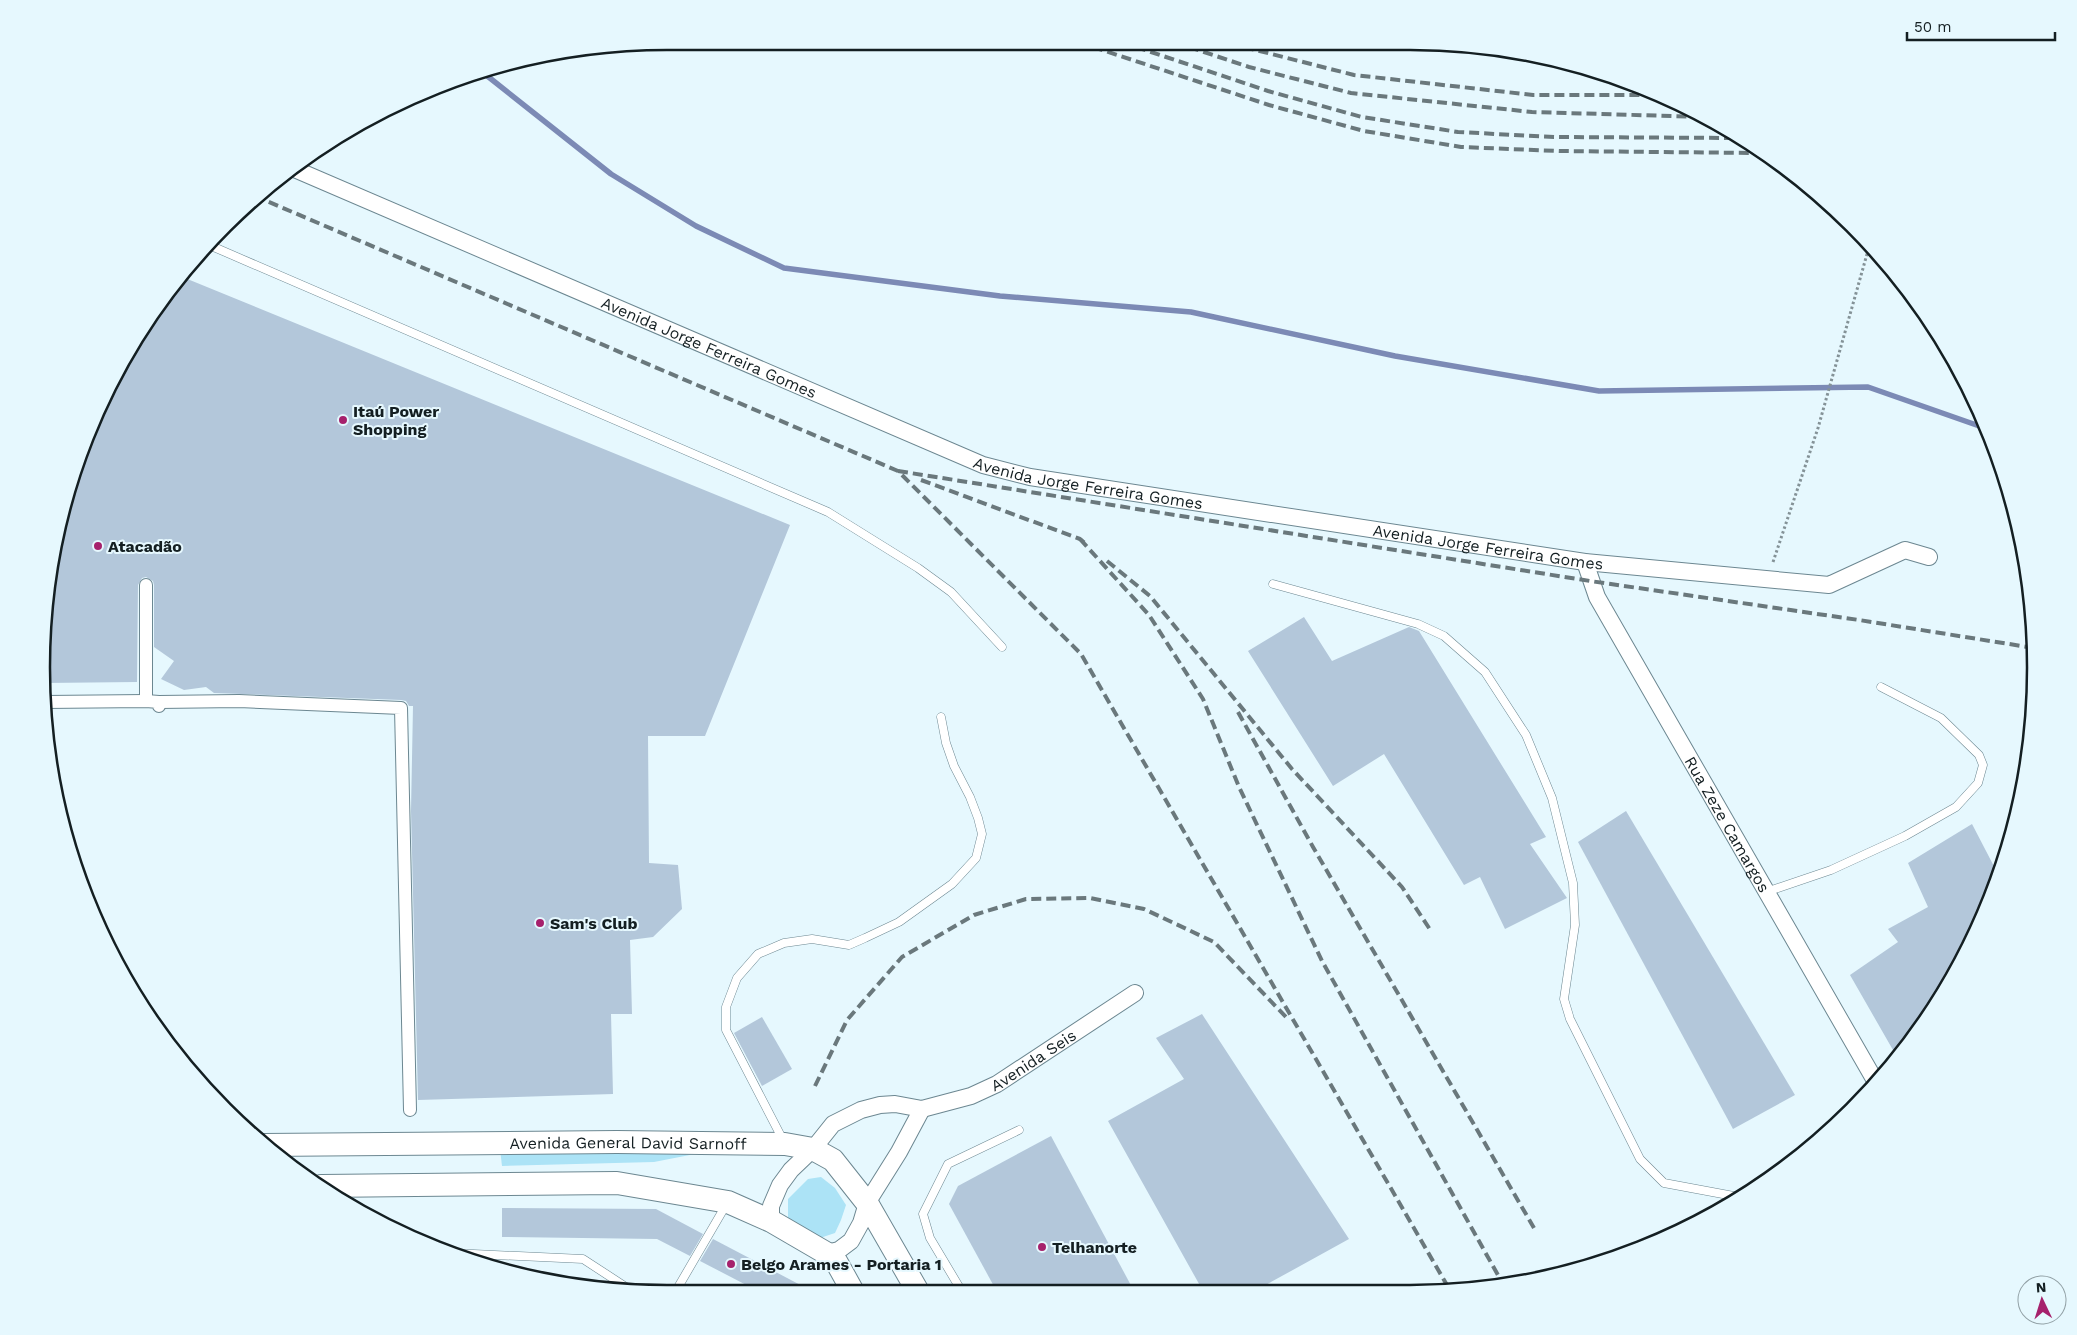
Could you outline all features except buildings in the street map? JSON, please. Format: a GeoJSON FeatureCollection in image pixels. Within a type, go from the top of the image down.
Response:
{"type":"FeatureCollection","features":[{"type":"Feature","properties":{"kind":"main road","name":"Avenida General David Sarnoff"},"geometry":{"type":"LineString","coordinates":[[276,1145],[607,1142],[785,1144],[813,1149],[833,1160],[867,1203],[914,1285]]}},
{"type":"Feature","properties":{"kind":"main road"},"geometry":{"type":"LineString","coordinates":[[332,1186],[617,1183],[728,1202],[771,1221],[826,1253],[837,1263],[849,1285]]}},
{"type":"Feature","properties":{"kind":"street","name":"Avenida Jorge Ferreira Gomes"},"geometry":{"type":"LineString","coordinates":[[300,172],[983,464],[1030,477],[1585,562],[1830,585],[1905,550],[1929,558]]}},
{"type":"Feature","properties":{"kind":"street","name":"Rua Zeze Camargos"},"geometry":{"type":"LineString","coordinates":[[1585,562],[1597,598],[1873,1076]]}},
{"type":"Feature","properties":{"kind":"street"},"geometry":{"type":"LineString","coordinates":[[146,585],[146,700]]}},
{"type":"Feature","properties":{"kind":"street"},"geometry":{"type":"LineString","coordinates":[[51,702],[146,700],[159,704],[239,701],[401,708],[410,1110]]}},
{"type":"Feature","properties":{"kind":"street","name":"Avenida Seis"},"geometry":{"type":"LineString","coordinates":[[771,1221],[771,1206],[780,1185],[791,1170],[813,1149],[833,1124],[861,1110],[880,1104],[895,1104],[922,1109],[971,1096],[998,1084],[1135,993]]}},
{"type":"Feature","properties":{"kind":"street"},"geometry":{"type":"LineString","coordinates":[[826,1253],[839,1250],[852,1241],[867,1203],[899,1152],[922,1109]]}},
{"type":"Feature","properties":{"kind":"lane"},"geometry":{"type":"LineString","coordinates":[[215,248],[828,512],[918,568],[951,592],[1002,647]]}},
{"type":"Feature","properties":{"kind":"lane"},"geometry":{"type":"LineString","coordinates":[[1273,584],[1418,624],[1444,636],[1485,672],[1526,735],[1552,798],[1573,882],[1575,925],[1564,999],[1570,1019],[1640,1159],[1664,1184],[1729,1195]]}},
{"type":"Feature","properties":{"kind":"lane"},"geometry":{"type":"LineString","coordinates":[[1766,892],[1831,870],[1905,836],[1956,807],[1978,783],[1983,765],[1979,754],[1941,718],[1881,687]]}},
{"type":"Feature","properties":{"kind":"lane"},"geometry":{"type":"LineString","coordinates":[[785,1144],[726,1030],[726,1007],[737,978],[758,954],[784,943],[812,939],[849,945],[865,938],[899,922],[952,884],[976,858],[982,834],[970,797],[954,766],[946,743],[941,717]]}},
{"type":"Feature","properties":{"kind":"lane"},"geometry":{"type":"LineString","coordinates":[[958,1285],[930,1238],[923,1214],[948,1164],[1019,1130]]}},
{"type":"Feature","properties":{"kind":"lane"},"geometry":{"type":"LineString","coordinates":[[679,1285],[728,1202]]}},
{"type":"Feature","properties":{"kind":"lane"},"geometry":{"type":"LineString","coordinates":[[476,1254],[583,1259],[620,1283]]}},
{"type":"Feature","properties":{"kind":"path"},"geometry":{"type":"LineString","coordinates":[[1768,578],[1818,428],[1867,253]]}},
{"type":"Feature","properties":{"kind":"shaded area"},"geometry":{"type":"Polygon","coordinates":[[[500,1149],[695,1154],[654,1162],[502,1166],[500,1149]]]}},
{"type":"Feature","properties":{"kind":"shaded area"},"geometry":{"type":"Polygon","coordinates":[[[821,1177],[835,1188],[846,1205],[835,1233],[820,1238],[788,1219],[788,1199],[808,1179],[821,1177]]]}},
{"type":"Feature","properties":{"kind":"waterway"},"geometry":{"type":"LineString","coordinates":[[489,77],[611,174],[696,226],[784,268],[1000,296],[1191,312],[1395,356],[1599,391],[1868,387],[1977,425]]}},
{"type":"Feature","properties":{"kind":"railway"},"geometry":{"type":"LineString","coordinates":[[1102,50],[1269,105],[1364,131],[1461,147],[1559,151],[1751,153]]}},
{"type":"Feature","properties":{"kind":"railway"},"geometry":{"type":"LineString","coordinates":[[1145,50],[1268,91],[1362,117],[1458,132],[1554,137],[1726,138]]}},
{"type":"Feature","properties":{"kind":"railway"},"geometry":{"type":"LineString","coordinates":[[1198,50],[1249,67],[1351,93],[1532,112],[1688,116]]}},
{"type":"Feature","properties":{"kind":"railway"},"geometry":{"type":"LineString","coordinates":[[1256,50],[1354,75],[1533,95],[1641,95]]}},
{"type":"Feature","properties":{"kind":"railway"},"geometry":{"type":"LineString","coordinates":[[264,200],[898,471],[1081,654],[1446,1284]]}},
{"type":"Feature","properties":{"kind":"railway"},"geometry":{"type":"LineString","coordinates":[[898,471],[1590,581],[1859,620],[2026,647]]}},
{"type":"Feature","properties":{"kind":"railway"},"geometry":{"type":"LineString","coordinates":[[921,480],[1080,539],[1086,544]]}},
{"type":"Feature","properties":{"kind":"railway"},"geometry":{"type":"LineString","coordinates":[[1080,539],[1149,615],[1203,699],[1239,787],[1322,961],[1500,1278]]}},
{"type":"Feature","properties":{"kind":"railway"},"geometry":{"type":"LineString","coordinates":[[1107,561],[1150,596],[1292,769],[1402,887],[1431,931]]}},
{"type":"Feature","properties":{"kind":"railway"},"geometry":{"type":"LineString","coordinates":[[1238,712],[1313,847],[1534,1228]]}},
{"type":"Feature","properties":{"kind":"railway"},"geometry":{"type":"LineString","coordinates":[[815,1086],[847,1020],[902,957],[974,915],[1026,899],[1090,898],[1144,909],[1214,942],[1286,1017]]}},
{"type":"Feature","properties":{"kind":"place","name":"Itaú Power Shopping"},"geometry":{"type":"Point","coordinates":[343,420]}},
{"type":"Feature","properties":{"kind":"place","name":"Atacadão"},"geometry":{"type":"Point","coordinates":[98,546]}},
{"type":"Feature","properties":{"kind":"place","name":"Sam's Club"},"geometry":{"type":"Point","coordinates":[540,923]}},
{"type":"Feature","properties":{"kind":"place","name":"Telhanorte"},"geometry":{"type":"Point","coordinates":[1042,1247]}},
{"type":"Feature","properties":{"kind":"place","name":"Belgo Arames - Portaria 1"},"geometry":{"type":"Point","coordinates":[731,1264]}}]}
